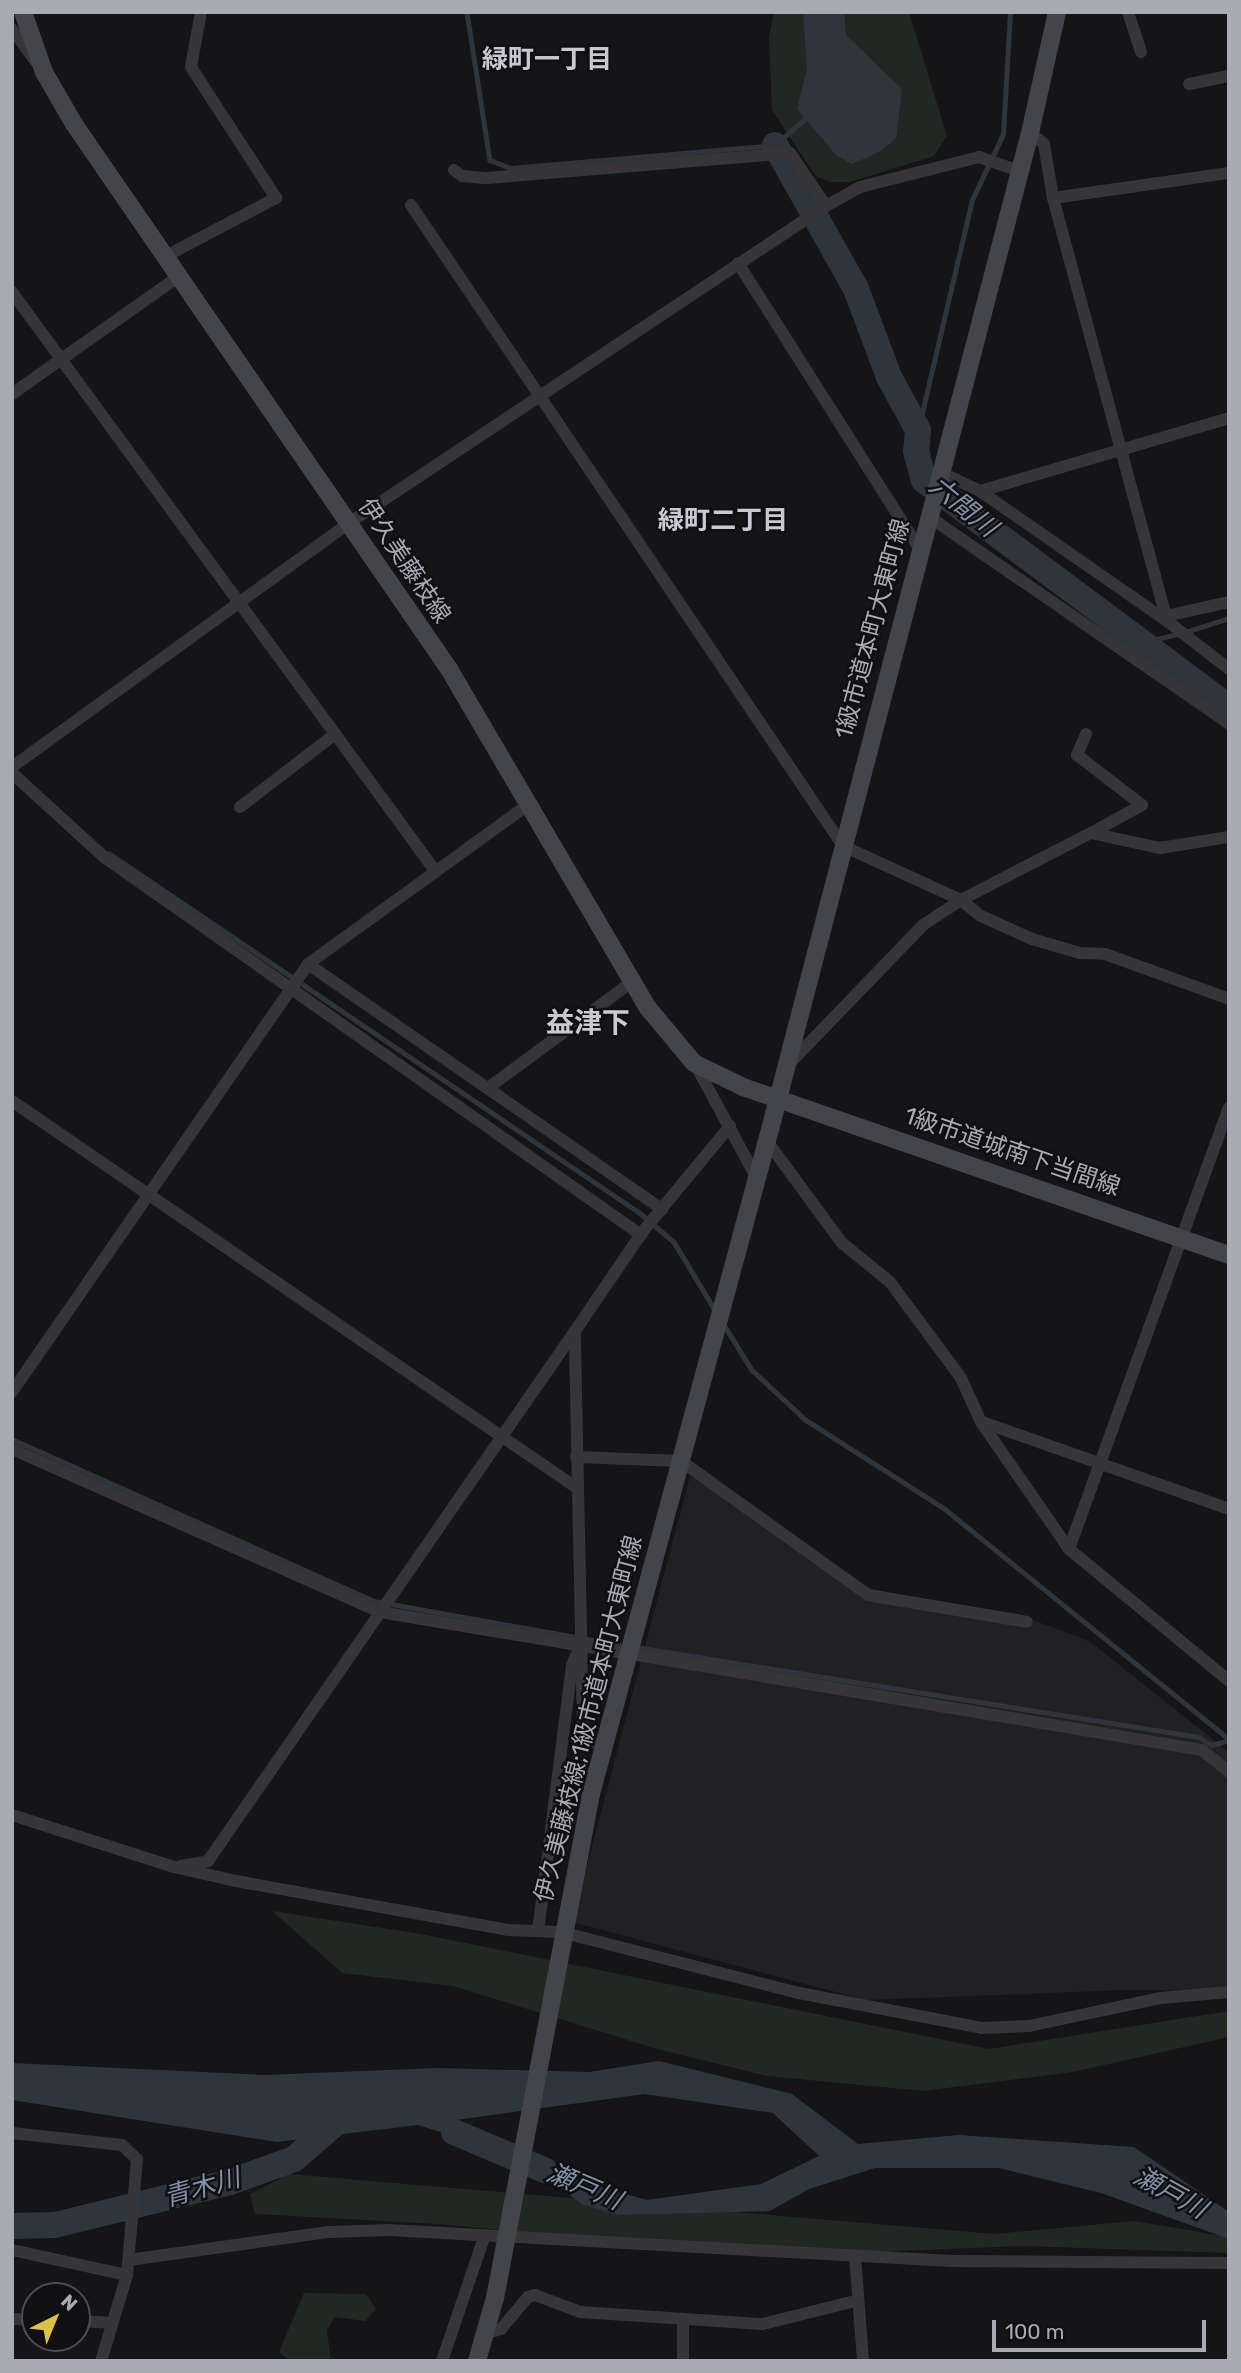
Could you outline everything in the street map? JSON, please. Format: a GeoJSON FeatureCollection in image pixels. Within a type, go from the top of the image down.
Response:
{"type":"FeatureCollection","features":[{"type":"Feature","properties":{"kind":"main road","name":"伊久美藤枝線"},"geometry":{"type":"LineString","coordinates":[[23,12],[44,72],[177,277],[449,669],[648,1008],[694,1063],[743,1087],[778,1096]]}},
{"type":"Feature","properties":{"kind":"main road","name":"1級市道本町大東町線"},"geometry":{"type":"LineString","coordinates":[[778,1096],[919,548],[1030,133],[1057,12]]}},
{"type":"Feature","properties":{"kind":"main road","name":"伊久美藤枝線;1級市道本町大東町線"},"geometry":{"type":"LineString","coordinates":[[477,2361],[487,2333],[507,2235],[561,1932],[604,1748],[778,1096]]}},
{"type":"Feature","properties":{"kind":"main road","name":"1級市道城南下当間線"},"geometry":{"type":"LineString","coordinates":[[778,1096],[1229,1255]]}},
{"type":"Feature","properties":{"kind":"street"},"geometry":{"type":"LineString","coordinates":[[164,257],[276,198],[191,67],[201,12]]}},
{"type":"Feature","properties":{"kind":"street"},"geometry":{"type":"LineString","coordinates":[[1128,12],[1141,52]]}},
{"type":"Feature","properties":{"kind":"street"},"geometry":{"type":"LineString","coordinates":[[12,29],[44,72]]}},
{"type":"Feature","properties":{"kind":"street"},"geometry":{"type":"LineString","coordinates":[[1189,84],[1229,76]]}},
{"type":"Feature","properties":{"kind":"street"},"geometry":{"type":"LineString","coordinates":[[1030,133],[1044,144],[1054,198],[1167,618]]}},
{"type":"Feature","properties":{"kind":"street"},"geometry":{"type":"LineString","coordinates":[[454,170],[462,176],[487,178],[790,153],[826,206]]}},
{"type":"Feature","properties":{"kind":"street"},"geometry":{"type":"LineString","coordinates":[[12,767],[349,523],[826,206],[860,187],[979,157],[1019,171]]}},
{"type":"Feature","properties":{"kind":"street"},"geometry":{"type":"LineString","coordinates":[[1054,198],[1229,173]]}},
{"type":"Feature","properties":{"kind":"street"},"geometry":{"type":"LineString","coordinates":[[411,205],[843,846],[961,900],[981,916],[1032,939],[1080,953],[1105,954],[1229,999]]}},
{"type":"Feature","properties":{"kind":"street"},"geometry":{"type":"LineString","coordinates":[[738,263],[919,548]]}},
{"type":"Feature","properties":{"kind":"street"},"geometry":{"type":"LineString","coordinates":[[12,394],[177,277]]}},
{"type":"Feature","properties":{"kind":"street"},"geometry":{"type":"LineString","coordinates":[[12,292],[436,872]]}},
{"type":"Feature","properties":{"kind":"street"},"geometry":{"type":"LineString","coordinates":[[980,491],[1229,418]]}},
{"type":"Feature","properties":{"kind":"street"},"geometry":{"type":"LineString","coordinates":[[940,472],[980,491],[1167,618],[1229,669]]}},
{"type":"Feature","properties":{"kind":"street"},"geometry":{"type":"LineString","coordinates":[[928,516],[1229,724]]}},
{"type":"Feature","properties":{"kind":"street"},"geometry":{"type":"LineString","coordinates":[[1167,618],[1229,602]]}},
{"type":"Feature","properties":{"kind":"street"},"geometry":{"type":"LineString","coordinates":[[240,807],[335,734]]}},
{"type":"Feature","properties":{"kind":"street"},"geometry":{"type":"LineString","coordinates":[[786,1067],[923,925],[961,900],[1142,805],[1077,755],[1086,734]]}},
{"type":"Feature","properties":{"kind":"street"},"geometry":{"type":"LineString","coordinates":[[12,773],[104,858],[292,986],[642,1233]]}},
{"type":"Feature","properties":{"kind":"street"},"geometry":{"type":"LineString","coordinates":[[12,1392],[308,964],[528,805]]}},
{"type":"Feature","properties":{"kind":"street"},"geometry":{"type":"LineString","coordinates":[[1091,833],[1160,848],[1225,840]]}},
{"type":"Feature","properties":{"kind":"street"},"geometry":{"type":"LineString","coordinates":[[308,964],[662,1209]]}},
{"type":"Feature","properties":{"kind":"street"},"geometry":{"type":"LineString","coordinates":[[488,1088],[632,982]]}},
{"type":"Feature","properties":{"kind":"street"},"geometry":{"type":"LineString","coordinates":[[694,1063],[756,1177]]}},
{"type":"Feature","properties":{"kind":"street"},"geometry":{"type":"LineString","coordinates":[[12,1101],[577,1488]]}},
{"type":"Feature","properties":{"kind":"street"},"geometry":{"type":"LineString","coordinates":[[1069,1549],[1229,1108]]}},
{"type":"Feature","properties":{"kind":"street"},"geometry":{"type":"LineString","coordinates":[[174,1867],[208,1861],[642,1233],[730,1126]]}},
{"type":"Feature","properties":{"kind":"street"},"geometry":{"type":"LineString","coordinates":[[767,1141],[842,1243],[890,1282],[961,1378],[981,1422],[1069,1549],[1229,1681]]}},
{"type":"Feature","properties":{"kind":"street"},"geometry":{"type":"LineString","coordinates":[[575,1331],[583,1725],[587,1737],[604,1748]]}},
{"type":"Feature","properties":{"kind":"street"},"geometry":{"type":"LineString","coordinates":[[981,1422],[1229,1509]]}},
{"type":"Feature","properties":{"kind":"street"},"geometry":{"type":"LineString","coordinates":[[12,1449],[380,1612],[580,1646],[628,1657],[1202,1750],[1229,1772]]}},
{"type":"Feature","properties":{"kind":"street"},"geometry":{"type":"LineString","coordinates":[[576,1457],[681,1461],[868,1595],[1027,1622]]}},
{"type":"Feature","properties":{"kind":"street"},"geometry":{"type":"LineString","coordinates":[[538,1931],[572,1665],[580,1646]]}},
{"type":"Feature","properties":{"kind":"street"},"geometry":{"type":"LineString","coordinates":[[12,1815],[174,1867],[410,1914],[561,1932],[799,1993],[982,2028],[1028,2026],[1161,1998],[1229,1992]]}},
{"type":"Feature","properties":{"kind":"street"},"geometry":{"type":"LineString","coordinates":[[12,2133],[122,2145],[137,2159],[127,2275],[101,2361]]}},
{"type":"Feature","properties":{"kind":"street"},"geometry":{"type":"LineString","coordinates":[[129,2260],[329,2232],[507,2235],[855,2256],[1229,2263]]}},
{"type":"Feature","properties":{"kind":"street"},"geometry":{"type":"LineString","coordinates":[[442,2361],[485,2235]]}},
{"type":"Feature","properties":{"kind":"street"},"geometry":{"type":"LineString","coordinates":[[12,2250],[127,2275]]}},
{"type":"Feature","properties":{"kind":"street"},"geometry":{"type":"LineString","coordinates":[[855,2256],[855,2301],[863,2361]]}},
{"type":"Feature","properties":{"kind":"street"},"geometry":{"type":"LineString","coordinates":[[487,2333],[501,2329],[527,2297],[535,2295],[580,2312],[683,2322],[785,2322],[855,2301]]}},
{"type":"Feature","properties":{"kind":"street"},"geometry":{"type":"LineString","coordinates":[[91,2322],[112,2323]]}},
{"type":"Feature","properties":{"kind":"street"},"geometry":{"type":"LineString","coordinates":[[683,2322],[683,2361]]}},
{"type":"Feature","properties":{"kind":"shaded area"},"geometry":{"type":"Polygon","coordinates":[[[774,12],[909,12],[947,136],[934,156],[850,182],[830,182],[815,175],[772,110],[769,37],[774,12]]]}},
{"type":"Feature","properties":{"kind":"shaded area"},"geometry":{"type":"Polygon","coordinates":[[[690,1476],[776,1529],[868,1595],[1014,1613],[1089,1641],[1229,1752],[1229,1991],[1125,1990],[866,2000],[572,1922],[690,1476]]]}},
{"type":"Feature","properties":{"kind":"shaded area"},"geometry":{"type":"Polygon","coordinates":[[[272,1911],[421,1934],[989,2049],[1229,2011],[1229,2037],[1073,2072],[923,2091],[767,2076],[657,2049],[453,1986],[342,1973],[272,1911]]]}},
{"type":"Feature","properties":{"kind":"shaded area"},"geometry":{"type":"Polygon","coordinates":[[[289,2174],[994,2234],[1134,2221],[1229,2237],[1229,2253],[1023,2246],[872,2252],[683,2247],[439,2224],[255,2214],[250,2194],[289,2174]]]}},
{"type":"Feature","properties":{"kind":"shaded area"},"geometry":{"type":"Polygon","coordinates":[[[304,2293],[366,2294],[376,2309],[365,2321],[335,2317],[327,2330],[331,2361],[291,2361],[279,2352],[304,2293]]]}},
{"type":"Feature","properties":{"kind":"water"},"geometry":{"type":"Polygon","coordinates":[[[803,12],[844,12],[846,35],[902,89],[896,138],[881,151],[852,164],[836,155],[797,109],[807,69],[803,12]]]}},
{"type":"Feature","properties":{"kind":"water"},"geometry":{"type":"Polygon","coordinates":[[[659,2061],[792,2094],[858,2144],[959,2135],[1134,2147],[1229,2212],[1229,2239],[1101,2193],[999,2168],[875,2168],[809,2189],[770,2211],[616,2215],[582,2204],[526,2163],[527,2156],[582,2182],[647,2200],[761,2184],[819,2156],[773,2113],[645,2094],[449,2121],[487,2136],[485,2146],[418,2125],[277,2142],[12,2100],[12,2063],[264,2075],[437,2068],[589,2072],[659,2061]]]}},
{"type":"Feature","properties":{"kind":"waterway"},"geometry":{"type":"LineString","coordinates":[[467,12],[490,160],[511,168],[775,145],[809,115]]}},
{"type":"Feature","properties":{"kind":"waterway"},"geometry":{"type":"LineString","coordinates":[[918,430],[972,200],[1003,134],[1010,12]]}},
{"type":"Feature","properties":{"kind":"waterway","name":"六間川"},"geometry":{"type":"LineString","coordinates":[[775,145],[856,289],[889,377],[918,430],[916,451],[924,480],[1229,707]]}},
{"type":"Feature","properties":{"kind":"waterway"},"geometry":{"type":"LineString","coordinates":[[1186,632],[1229,618]]}},
{"type":"Feature","properties":{"kind":"waterway"},"geometry":{"type":"LineString","coordinates":[[1141,643],[1178,634]]}},
{"type":"Feature","properties":{"kind":"waterway"},"geometry":{"type":"LineString","coordinates":[[109,853],[640,1213],[674,1242],[715,1310]]}},
{"type":"Feature","properties":{"kind":"waterway"},"geometry":{"type":"LineString","coordinates":[[723,1323],[752,1370],[806,1420],[945,1509],[1229,1739]]}},
{"type":"Feature","properties":{"kind":"waterway"},"geometry":{"type":"LineString","coordinates":[[12,1439],[374,1601],[627,1646]]}},
{"type":"Feature","properties":{"kind":"waterway"},"geometry":{"type":"LineString","coordinates":[[636,1647],[1199,1737],[1212,1745],[1229,1740]]}},
{"type":"Feature","properties":{"kind":"waterway","name":"青木川"},"geometry":{"type":"LineString","coordinates":[[12,2226],[55,2225],[230,2182],[294,2159],[345,2115]]}},
{"type":"Feature","properties":{"kind":"waterway","name":"瀬戸川"},"geometry":{"type":"LineString","coordinates":[[454,2132],[544,2170]]}},
{"type":"Feature","properties":{"kind":"district","name":"緑町一丁目"},"geometry":{"type":"Point","coordinates":[547,60]}},
{"type":"Feature","properties":{"kind":"district","name":"緑町二丁目"},"geometry":{"type":"Point","coordinates":[723,521]}},
{"type":"Feature","properties":{"kind":"district","name":"益津下"},"geometry":{"type":"Point","coordinates":[588,1023]}}]}
